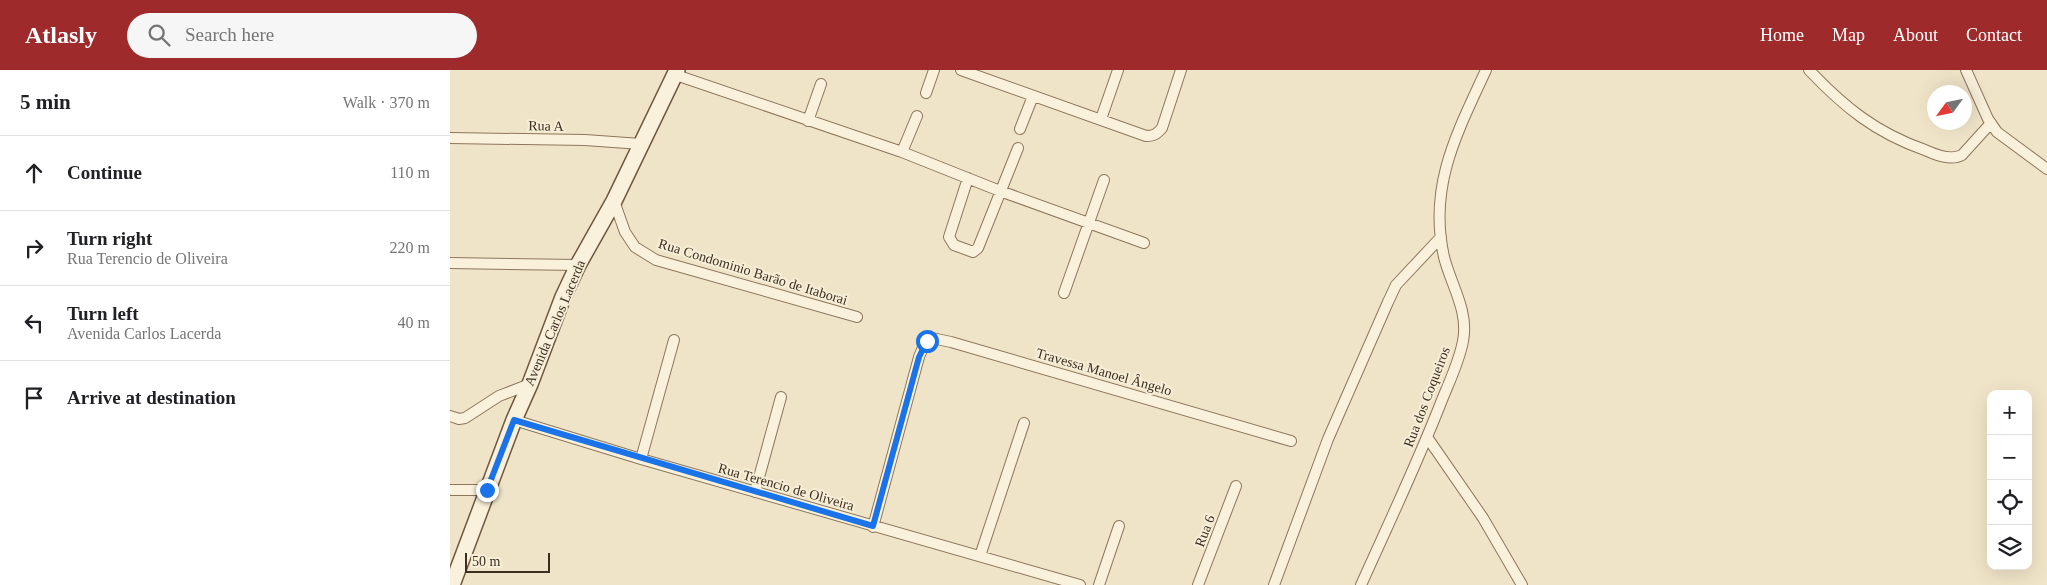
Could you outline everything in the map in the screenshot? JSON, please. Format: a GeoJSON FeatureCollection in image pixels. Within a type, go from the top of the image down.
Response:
{"type":"FeatureCollection","features":[{"type":"Feature","properties":{"kind":"street"},"geometry":{"type":"LineString","coordinates":[[926,93],[934,70]]}},
{"type":"Feature","properties":{"kind":"street"},"geometry":{"type":"LineString","coordinates":[[1101,118],[1118,70]]}},
{"type":"Feature","properties":{"kind":"street"},"geometry":{"type":"LineString","coordinates":[[965,71],[1101,118],[1146,136],[1157,134],[1162,128],[1181,70]]}},
{"type":"Feature","properties":{"kind":"street","name":"Rua dos Coqueiros"},"geometry":{"type":"LineString","coordinates":[[1361,585],[1427,437],[1457,364],[1463,340],[1464,322],[1459,296],[1444,259],[1438,220],[1443,176],[1452,144],[1486,70]]}},
{"type":"Feature","properties":{"kind":"street"},"geometry":{"type":"LineString","coordinates":[[1809,70],[1834,95],[1867,122],[1910,145],[1933,153],[1948,157],[1962,155],[1991,123]]}},
{"type":"Feature","properties":{"kind":"street"},"geometry":{"type":"LineString","coordinates":[[1966,70],[1997,132],[2047,169]]}},
{"type":"Feature","properties":{"kind":"street"},"geometry":{"type":"LineString","coordinates":[[676,72],[808,121],[902,152],[1000,191],[1144,243]]}},
{"type":"Feature","properties":{"kind":"street","name":"Avenida Carlos Lacerda"},"geometry":{"type":"LineString","coordinates":[[452,585],[487,490],[563,297],[578,265],[614,202],[676,72]]}},
{"type":"Feature","properties":{"kind":"street"},"geometry":{"type":"LineString","coordinates":[[808,121],[821,84]]}},
{"type":"Feature","properties":{"kind":"street"},"geometry":{"type":"LineString","coordinates":[[1020,129],[1033,96]]}},
{"type":"Feature","properties":{"kind":"street"},"geometry":{"type":"LineString","coordinates":[[902,152],[916,116]]}},
{"type":"Feature","properties":{"kind":"street","name":"Rua A"},"geometry":{"type":"LineString","coordinates":[[450,138],[585,140],[641,144]]}},
{"type":"Feature","properties":{"kind":"street"},"geometry":{"type":"LineString","coordinates":[[968,178],[949,237],[954,246],[975,252],[1018,148]]}},
{"type":"Feature","properties":{"kind":"street"},"geometry":{"type":"LineString","coordinates":[[1064,293],[1104,180]]}},
{"type":"Feature","properties":{"kind":"street","name":"Rua Condominio Barão de Itaborai"},"geometry":{"type":"LineString","coordinates":[[614,202],[626,232],[635,247],[656,260],[857,317]]}},
{"type":"Feature","properties":{"kind":"street"},"geometry":{"type":"LineString","coordinates":[[1274,585],[1328,439],[1396,285],[1441,237]]}},
{"type":"Feature","properties":{"kind":"street"},"geometry":{"type":"LineString","coordinates":[[450,263],[578,265]]}},
{"type":"Feature","properties":{"kind":"street","name":"Travessa Manoel Ângelo"},"geometry":{"type":"LineString","coordinates":[[873,526],[919,357],[924,345],[932,338],[1291,441]]}},
{"type":"Feature","properties":{"kind":"street"},"geometry":{"type":"LineString","coordinates":[[641,459],[674,340]]}},
{"type":"Feature","properties":{"kind":"street"},"geometry":{"type":"LineString","coordinates":[[450,416],[458,420],[465,418],[499,396],[530,384]]}},
{"type":"Feature","properties":{"kind":"street"},"geometry":{"type":"LineString","coordinates":[[755,492],[780,397]]}},
{"type":"Feature","properties":{"kind":"street","name":"Rua Terencio de Oliveira"},"geometry":{"type":"LineString","coordinates":[[514,420],[641,459],[1080,585]]}},
{"type":"Feature","properties":{"kind":"street"},"geometry":{"type":"LineString","coordinates":[[980,556],[1024,423]]}},
{"type":"Feature","properties":{"kind":"street"},"geometry":{"type":"LineString","coordinates":[[1427,437],[1483,518],[1522,585]]}},
{"type":"Feature","properties":{"kind":"street","name":"Rua 6"},"geometry":{"type":"LineString","coordinates":[[1198,585],[1236,486]]}},
{"type":"Feature","properties":{"kind":"street"},"geometry":{"type":"LineString","coordinates":[[450,490],[487,490]]}},
{"type":"Feature","properties":{"kind":"street"},"geometry":{"type":"LineString","coordinates":[[1099,585],[1119,526]]}},
{"type":"Feature","properties":{"kind":"route"},"geometry":{"type":"LineString","coordinates":[[487,490],[514,420],[873,526],[921,349],[927,341]]}}]}
